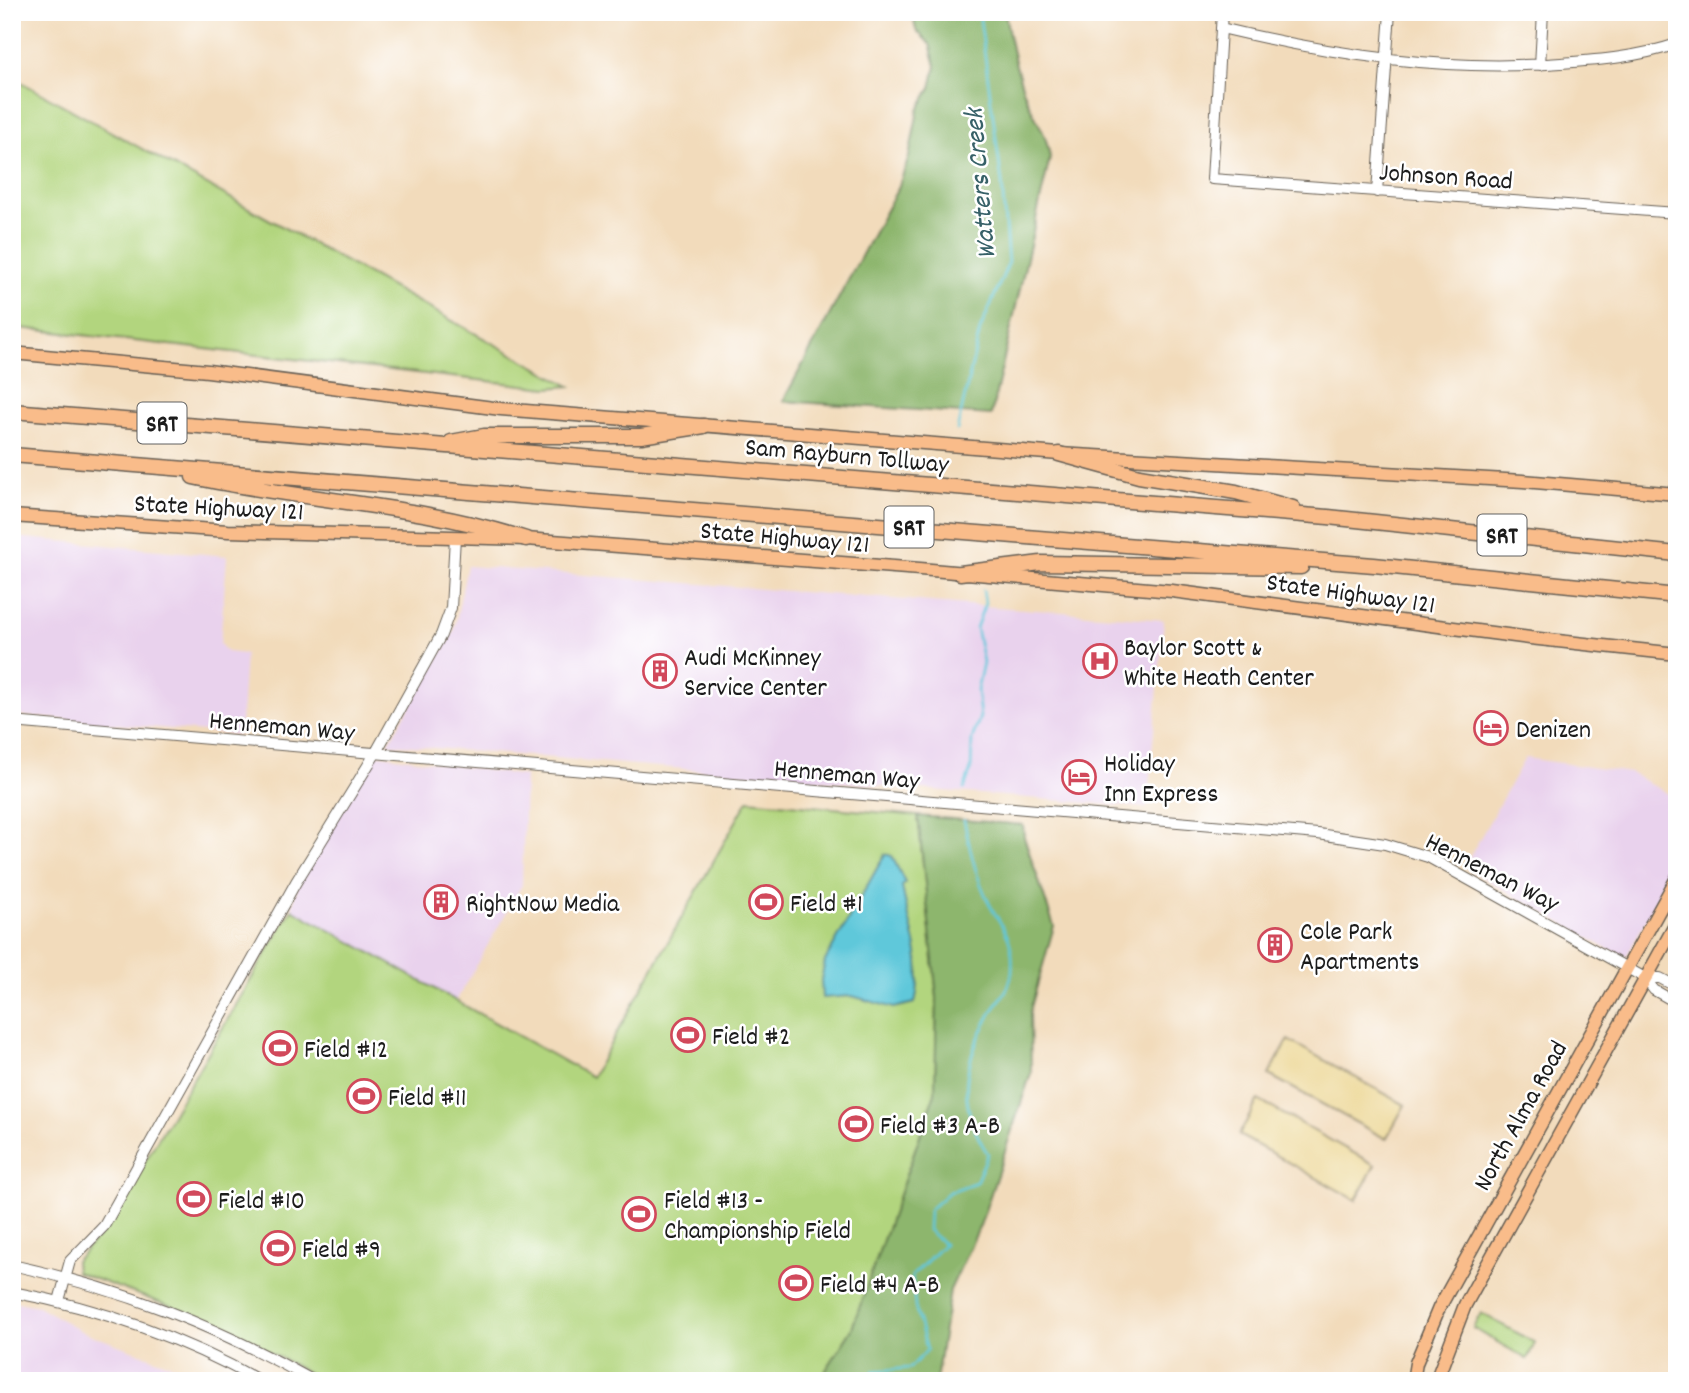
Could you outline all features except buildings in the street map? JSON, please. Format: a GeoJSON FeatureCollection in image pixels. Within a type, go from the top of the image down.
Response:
{"type":"FeatureCollection","features":[{"type":"Feature","properties":{"kind":"highway","name":"Sam Rayburn Tollway"},"geometry":{"type":"LineString","coordinates":[[12,411],[1328,517],[1677,554]]}},
{"type":"Feature","properties":{"kind":"highway"},"geometry":{"type":"LineString","coordinates":[[430,445],[485,436],[641,436],[704,426]]}},
{"type":"Feature","properties":{"kind":"highway"},"geometry":{"type":"LineString","coordinates":[[1059,454],[1139,476],[1236,492],[1328,517]]}},
{"type":"Feature","properties":{"kind":"highway","name":"SRT"},"geometry":{"type":"LineString","coordinates":[[12,455],[1374,565],[1677,596]]}},
{"type":"Feature","properties":{"kind":"highway"},"geometry":{"type":"LineString","coordinates":[[141,465],[262,492],[475,523],[526,539]]}},
{"type":"Feature","properties":{"kind":"highway"},"geometry":{"type":"LineString","coordinates":[[960,573],[1041,563],[1287,567],[1374,565]]}},
{"type":"Feature","properties":{"kind":"main road"},"geometry":{"type":"LineString","coordinates":[[12,353],[208,371],[501,409],[1059,454],[1523,481],[1677,494]]}},
{"type":"Feature","properties":{"kind":"main road","name":"State Highway 121"},"geometry":{"type":"LineString","coordinates":[[12,516],[228,531],[526,539],[960,573],[1172,591],[1530,638],[1656,651]]}},
{"type":"Feature","properties":{"kind":"main road"},"geometry":{"type":"LineString","coordinates":[[1656,651],[1677,651]]}},
{"type":"Feature","properties":{"kind":"main road"},"geometry":{"type":"LineString","coordinates":[[1656,651],[1677,660]]}},
{"type":"Feature","properties":{"kind":"main road","name":"North Alma Road"},"geometry":{"type":"LineString","coordinates":[[1413,1381],[1431,1326],[1677,878]]}},
{"type":"Feature","properties":{"kind":"main road","name":"North Alma Road"},"geometry":{"type":"LineString","coordinates":[[1436,1381],[1465,1305],[1677,922]]}},
{"type":"Feature","properties":{"kind":"main road"},"geometry":{"type":"LineString","coordinates":[[1520,1162],[1538,1172]]}},
{"type":"Feature","properties":{"kind":"main road"},"geometry":{"type":"LineString","coordinates":[[1431,1326],[1451,1338]]}},
{"type":"Feature","properties":{"kind":"street"},"geometry":{"type":"LineString","coordinates":[[1222,12],[1221,28],[1305,48],[1386,60],[1461,66],[1540,65],[1631,57],[1677,44]]}},
{"type":"Feature","properties":{"kind":"street"},"geometry":{"type":"LineString","coordinates":[[1377,192],[1390,12]]}},
{"type":"Feature","properties":{"kind":"street"},"geometry":{"type":"LineString","coordinates":[[1540,65],[1543,12]]}},
{"type":"Feature","properties":{"kind":"street","name":"Johnson Road"},"geometry":{"type":"LineString","coordinates":[[1221,28],[1212,179],[1677,213]]}},
{"type":"Feature","properties":{"kind":"street"},"geometry":{"type":"LineString","coordinates":[[59,1301],[70,1261],[104,1226],[296,882],[375,754],[441,635],[451,608],[456,537]]}},
{"type":"Feature","properties":{"kind":"street","name":"Henneman Way"},"geometry":{"type":"LineString","coordinates":[[12,722],[1291,831],[1385,844],[1428,857],[1627,967],[1645,978],[1654,990],[1677,1003]]}},
{"type":"Feature","properties":{"kind":"street","name":"Henneman Way"},"geometry":{"type":"LineString","coordinates":[[1645,978],[1660,978],[1677,987]]}},
{"type":"Feature","properties":{"kind":"street"},"geometry":{"type":"LineString","coordinates":[[12,1265],[125,1293],[190,1317],[314,1381]]}},
{"type":"Feature","properties":{"kind":"street"},"geometry":{"type":"LineString","coordinates":[[12,1292],[59,1301],[191,1346],[260,1381]]}},
{"type":"Feature","properties":{"kind":"shaded area"},"geometry":{"type":"Polygon","coordinates":[[[12,537],[227,556],[220,644],[227,652],[245,654],[240,735],[12,715],[12,537]]]}},
{"type":"Feature","properties":{"kind":"shaded area"},"geometry":{"type":"Polygon","coordinates":[[[467,566],[1164,620],[1147,808],[388,744],[454,631],[467,566]]]}},
{"type":"Feature","properties":{"kind":"shaded area"},"geometry":{"type":"Polygon","coordinates":[[[375,754],[525,776],[522,885],[456,1001],[292,909],[301,873],[375,754]]]}},
{"type":"Feature","properties":{"kind":"shaded area"},"geometry":{"type":"Polygon","coordinates":[[[1525,758],[1631,773],[1677,799],[1677,864],[1625,959],[1464,867],[1525,758]]]}},
{"type":"Feature","properties":{"kind":"shaded area"},"geometry":{"type":"Polygon","coordinates":[[[12,1301],[38,1306],[81,1331],[214,1381],[12,1381],[12,1301]]]}},
{"type":"Feature","properties":{"kind":"green space"},"geometry":{"type":"Polygon","coordinates":[[[912,12],[1005,12],[1020,80],[1044,134],[1050,158],[991,415],[783,401],[898,188],[909,157],[918,110],[931,88],[936,66],[930,44],[916,30],[912,12]]]}},
{"type":"Feature","properties":{"kind":"green space"},"geometry":{"type":"Polygon","coordinates":[[[12,77],[570,386],[548,388],[12,327],[12,77]]]}},
{"type":"Feature","properties":{"kind":"green space"},"geometry":{"type":"Polygon","coordinates":[[[748,800],[918,816],[937,998],[935,1093],[851,1331],[819,1381],[324,1381],[210,1321],[76,1272],[75,1261],[106,1228],[292,909],[592,1077],[748,800]]]}},
{"type":"Feature","properties":{"kind":"green space"},"geometry":{"type":"Polygon","coordinates":[[[918,816],[1023,825],[1024,837],[1054,926],[1030,1011],[1031,1073],[980,1226],[950,1290],[936,1381],[819,1381],[851,1331],[935,1093],[937,998],[918,816]]]}},
{"type":"Feature","properties":{"kind":"green space"},"geometry":{"type":"Polygon","coordinates":[[[1481,1313],[1535,1343],[1527,1359],[1473,1328],[1481,1313]]]}},
{"type":"Feature","properties":{"kind":"sand"},"geometry":{"type":"Polygon","coordinates":[[[1288,1040],[1405,1105],[1386,1139],[1269,1075],[1288,1040]]]}},
{"type":"Feature","properties":{"kind":"sand"},"geometry":{"type":"Polygon","coordinates":[[[1258,1100],[1375,1165],[1356,1200],[1239,1135],[1258,1100]]]}},
{"type":"Feature","properties":{"kind":"water"},"geometry":{"type":"Polygon","coordinates":[[[885,854],[892,856],[905,883],[902,886],[918,957],[915,1003],[894,1008],[852,996],[822,998],[821,980],[825,961],[885,854]]]}},
{"type":"Feature","properties":{"kind":"waterway","name":"Watters Creek"},"geometry":{"type":"LineString","coordinates":[[957,430],[980,330],[1008,264],[1002,183],[979,12]]}},
{"type":"Feature","properties":{"kind":"waterway","name":"Watters Creek"},"geometry":{"type":"LineString","coordinates":[[964,789],[971,769],[972,739],[980,717],[977,690],[983,662],[976,628],[985,603],[983,590]]}},
{"type":"Feature","properties":{"kind":"waterway","name":"Watters Creek"},"geometry":{"type":"LineString","coordinates":[[875,1381],[873,1371],[910,1368],[927,1350],[915,1306],[912,1276],[944,1244],[928,1230],[929,1210],[949,1192],[976,1182],[988,1154],[978,1136],[967,1101],[969,1067],[981,1032],[1009,983],[1012,957],[1008,937],[977,875],[964,820]]}},
{"type":"Feature","properties":{"kind":"place","name":"Baylor Scott & White Heath Center"},"geometry":{"type":"Point","coordinates":[1100,661]}},
{"type":"Feature","properties":{"kind":"place","name":"Audi McKinney Service Center"},"geometry":{"type":"Point","coordinates":[660,671]}},
{"type":"Feature","properties":{"kind":"place","name":"Denizen"},"geometry":{"type":"Point","coordinates":[1491,728]}},
{"type":"Feature","properties":{"kind":"place","name":"Holiday Inn Express"},"geometry":{"type":"Point","coordinates":[1079,777]}},
{"type":"Feature","properties":{"kind":"place","name":"RightNow Media"},"geometry":{"type":"Point","coordinates":[441,902]}},
{"type":"Feature","properties":{"kind":"place","name":"Field #1"},"geometry":{"type":"Point","coordinates":[766,902]}},
{"type":"Feature","properties":{"kind":"place","name":"Cole Park Apartments"},"geometry":{"type":"Point","coordinates":[1275,945]}},
{"type":"Feature","properties":{"kind":"place","name":"Field #2"},"geometry":{"type":"Point","coordinates":[688,1035]}},
{"type":"Feature","properties":{"kind":"place","name":"Field #12"},"geometry":{"type":"Point","coordinates":[280,1048]}},
{"type":"Feature","properties":{"kind":"place","name":"Field #11"},"geometry":{"type":"Point","coordinates":[364,1096]}},
{"type":"Feature","properties":{"kind":"place","name":"Field #3 A-B"},"geometry":{"type":"Point","coordinates":[856,1124]}},
{"type":"Feature","properties":{"kind":"place","name":"Field #10"},"geometry":{"type":"Point","coordinates":[194,1199]}},
{"type":"Feature","properties":{"kind":"place","name":"Field #13 - Championship Field"},"geometry":{"type":"Point","coordinates":[639,1214]}},
{"type":"Feature","properties":{"kind":"place","name":"Field #9"},"geometry":{"type":"Point","coordinates":[278,1248]}},
{"type":"Feature","properties":{"kind":"place","name":"Field #4 A-B"},"geometry":{"type":"Point","coordinates":[796,1283]}}]}
